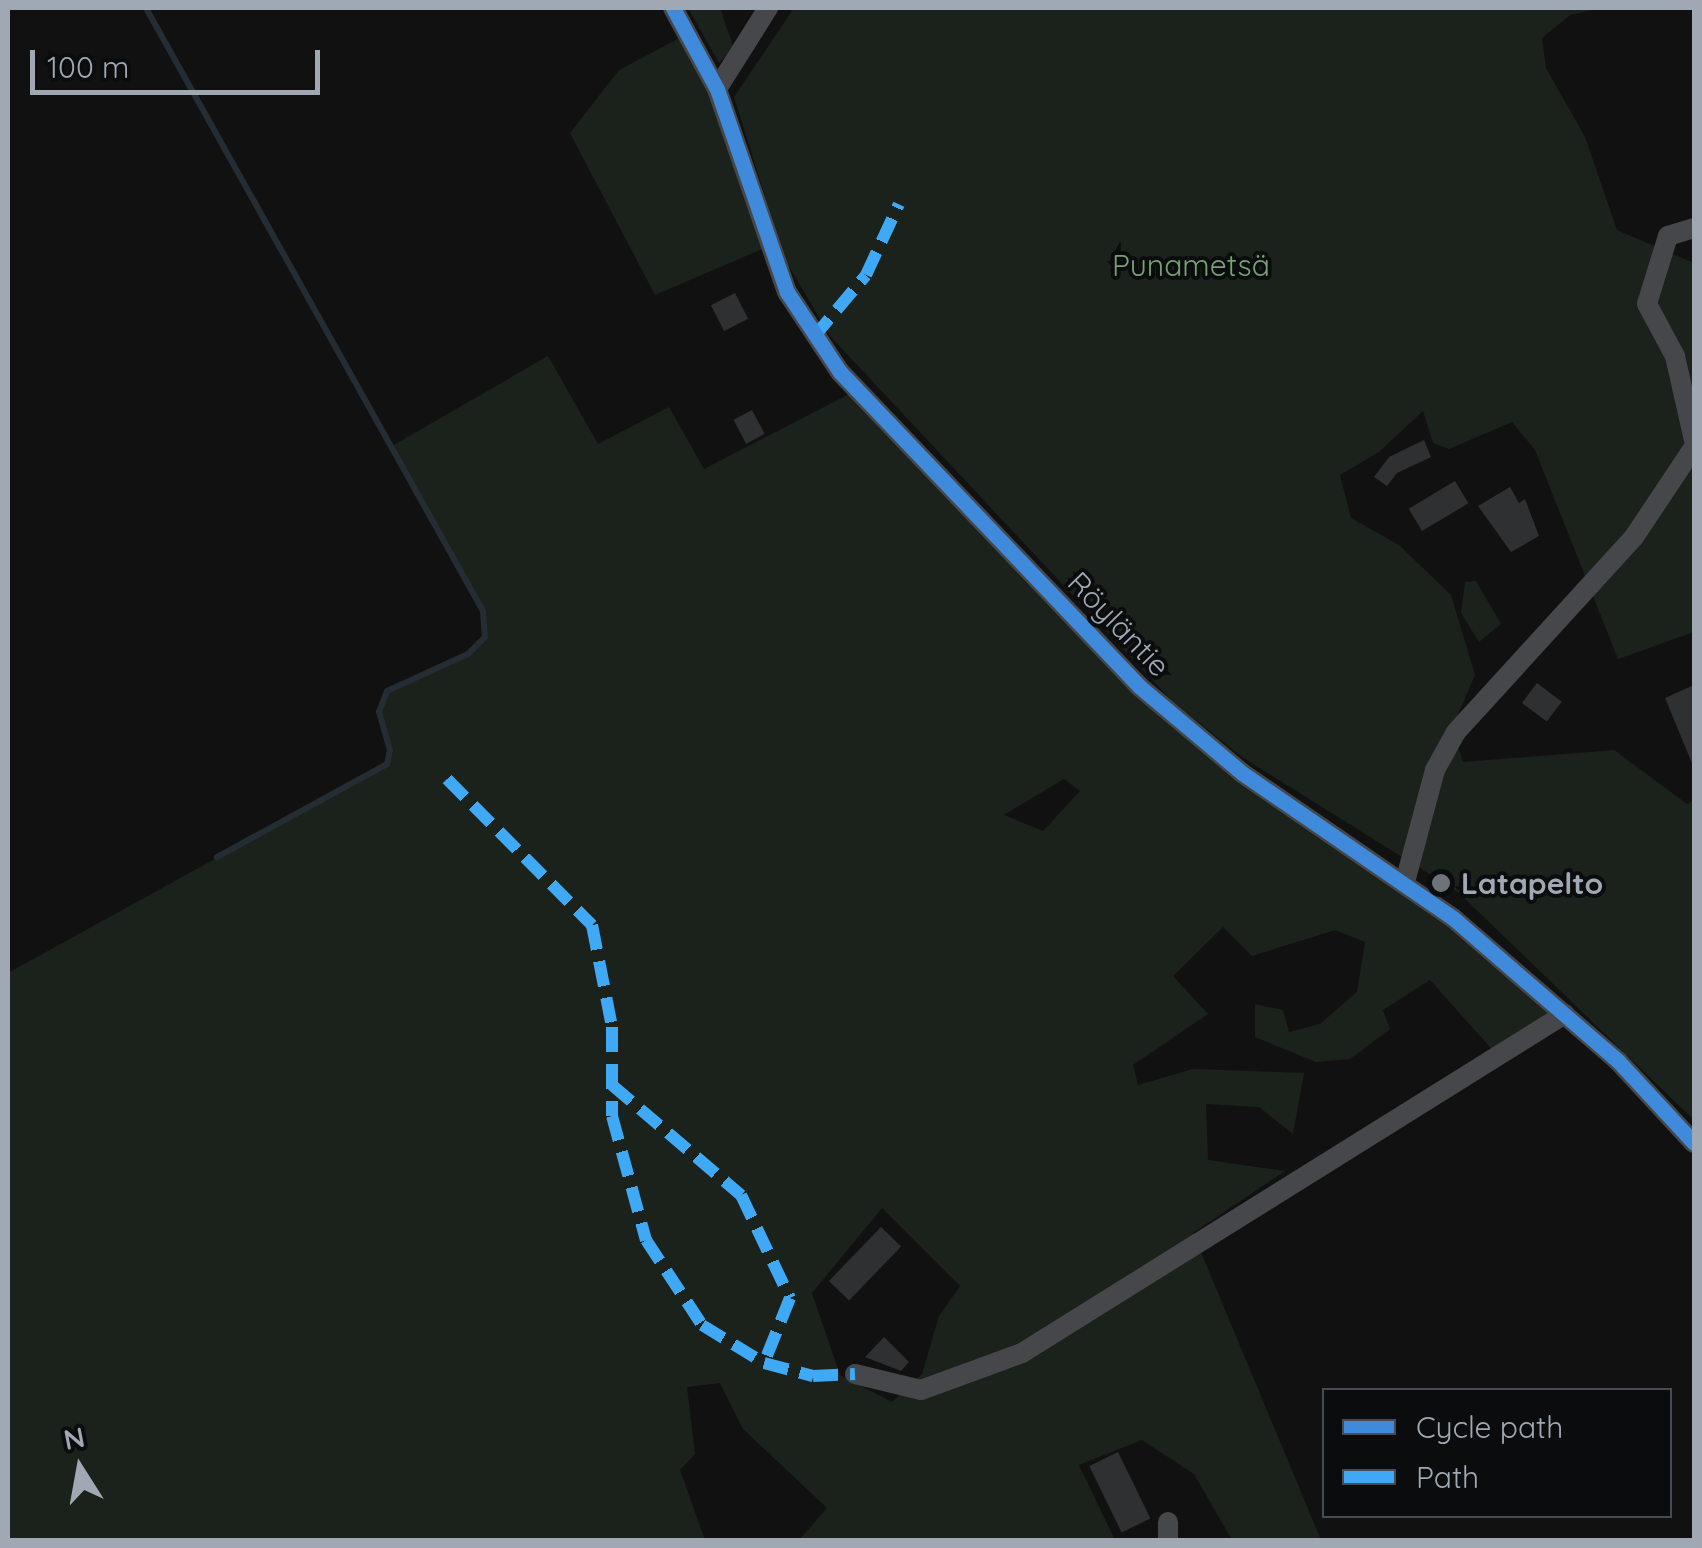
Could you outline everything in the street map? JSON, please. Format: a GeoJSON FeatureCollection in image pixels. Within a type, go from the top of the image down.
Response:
{"type":"FeatureCollection","features":[{"type":"Feature","properties":{"kind":"street","name":"Röyläntie"},"geometry":{"type":"LineString","coordinates":[[673,8],[717,89],[786,292],[840,372],[1164,710],[1242,773],[1405,882],[1565,1014],[1694,1143]]}},
{"type":"Feature","properties":{"kind":"street"},"geometry":{"type":"LineString","coordinates":[[717,89],[768,8]]}},
{"type":"Feature","properties":{"kind":"street"},"geometry":{"type":"LineString","coordinates":[[1405,882],[1435,770],[1456,732],[1634,537],[1694,444],[1675,356],[1647,304],[1668,236],[1694,228]]}},
{"type":"Feature","properties":{"kind":"street"},"geometry":{"type":"LineString","coordinates":[[855,1374],[921,1390],[1022,1352],[1565,1014]]}},
{"type":"Feature","properties":{"kind":"green space"},"geometry":{"type":"Polygon","coordinates":[[[688,8],[720,8],[734,49],[719,63],[688,8]]]}},
{"type":"Feature","properties":{"kind":"green space","name":"Punametsä"},"geometry":{"type":"Polygon","coordinates":[[[794,8],[1600,8],[1570,15],[1542,38],[1546,68],[1585,137],[1617,230],[1694,263],[1694,632],[1618,659],[1535,450],[1512,422],[1449,449],[1433,443],[1423,411],[1379,452],[1340,475],[1351,518],[1399,545],[1451,595],[1475,675],[1452,728],[1463,762],[1614,750],[1687,804],[1694,800],[1694,1120],[1458,892],[1242,757],[1172,701],[830,336],[784,258],[734,97],[794,8]]]}},
{"type":"Feature","properties":{"kind":"green space"},"geometry":{"type":"Polygon","coordinates":[[[689,33],[767,247],[655,295],[570,133],[619,70],[689,33]]]}},
{"type":"Feature","properties":{"kind":"green space"},"geometry":{"type":"Polygon","coordinates":[[[548,356],[598,444],[669,407],[704,469],[857,390],[1140,687],[1562,1011],[1498,1056],[1430,980],[1383,1010],[1390,1029],[1350,1059],[1316,1062],[1255,1037],[1255,1004],[1283,1010],[1289,1032],[1320,1024],[1357,992],[1365,942],[1335,930],[1252,956],[1223,927],[1173,976],[1208,1014],[1133,1065],[1138,1085],[1193,1069],[1304,1073],[1293,1134],[1259,1107],[1206,1104],[1208,1160],[1285,1171],[1193,1233],[1321,1540],[1232,1540],[1194,1474],[1142,1440],[1079,1465],[1115,1540],[799,1540],[827,1508],[743,1429],[720,1383],[687,1387],[695,1454],[680,1470],[705,1540],[8,1540],[8,973],[387,764],[390,750],[379,712],[387,691],[468,654],[485,637],[483,611],[392,446],[548,356]],[[1064,779],[1004,815],[1043,831],[1080,791],[1064,779]],[[882,1208],[812,1293],[840,1375],[892,1402],[922,1374],[939,1316],[960,1286],[882,1208]]]}},
{"type":"Feature","properties":{"kind":"green space"},"geometry":{"type":"Polygon","coordinates":[[[1476,581],[1501,624],[1479,642],[1461,613],[1465,582],[1476,581]]]}},
{"type":"Feature","properties":{"kind":"building"},"geometry":{"type":"Polygon","coordinates":[[[735,293],[748,319],[724,331],[711,305],[735,293]]]}},
{"type":"Feature","properties":{"kind":"building"},"geometry":{"type":"Polygon","coordinates":[[[752,410],[765,434],[746,444],[733,420],[752,410]]]}},
{"type":"Feature","properties":{"kind":"building"},"geometry":{"type":"Polygon","coordinates":[[[1424,440],[1431,457],[1397,473],[1387,486],[1374,477],[1389,457],[1424,440]]]}},
{"type":"Feature","properties":{"kind":"building"},"geometry":{"type":"Polygon","coordinates":[[[1455,481],[1468,503],[1422,531],[1409,509],[1455,481]]]}},
{"type":"Feature","properties":{"kind":"building"},"geometry":{"type":"Polygon","coordinates":[[[1510,487],[1519,503],[1525,499],[1539,536],[1511,552],[1478,506],[1510,487]]]}},
{"type":"Feature","properties":{"kind":"building"},"geometry":{"type":"Polygon","coordinates":[[[1537,683],[1562,702],[1547,722],[1522,703],[1537,683]]]}},
{"type":"Feature","properties":{"kind":"building"},"geometry":{"type":"Polygon","coordinates":[[[1694,685],[1694,768],[1665,698],[1694,685]]]}},
{"type":"Feature","properties":{"kind":"building"},"geometry":{"type":"Polygon","coordinates":[[[881,1227],[901,1246],[849,1300],[829,1281],[881,1227]]]}},
{"type":"Feature","properties":{"kind":"building"},"geometry":{"type":"Polygon","coordinates":[[[884,1337],[909,1362],[901,1371],[865,1357],[884,1337]]]}},
{"type":"Feature","properties":{"kind":"building"},"geometry":{"type":"Polygon","coordinates":[[[1118,1452],[1150,1519],[1122,1533],[1089,1466],[1118,1452]]]}},
{"type":"Feature","properties":{"kind":"waterway"},"geometry":{"type":"LineString","coordinates":[[146,8],[483,611],[485,637],[468,654],[387,691],[379,712],[390,750],[387,764],[217,857]]}},
{"type":"Feature","properties":{"kind":"marked path"},"geometry":{"type":"LineString","coordinates":[[813,338],[866,275],[899,204]]}},
{"type":"Feature","properties":{"kind":"marked path"},"geometry":{"type":"LineString","coordinates":[[447,779],[592,925],[612,1027],[612,1116],[646,1240],[702,1325],[764,1363],[813,1376],[855,1374]]}},
{"type":"Feature","properties":{"kind":"marked path"},"geometry":{"type":"LineString","coordinates":[[612,1085],[741,1195],[790,1298],[764,1363]]}},
{"type":"Feature","properties":{"kind":"cycle path"},"geometry":{"type":"LineString","coordinates":[[673,8],[717,89],[787,292],[840,372],[1140,687],[1242,773],[1453,918],[1618,1061],[1694,1143]]}},
{"type":"Feature","properties":{"kind":"place","name":"Latapelto"},"geometry":{"type":"Point","coordinates":[1441,883]}}]}
